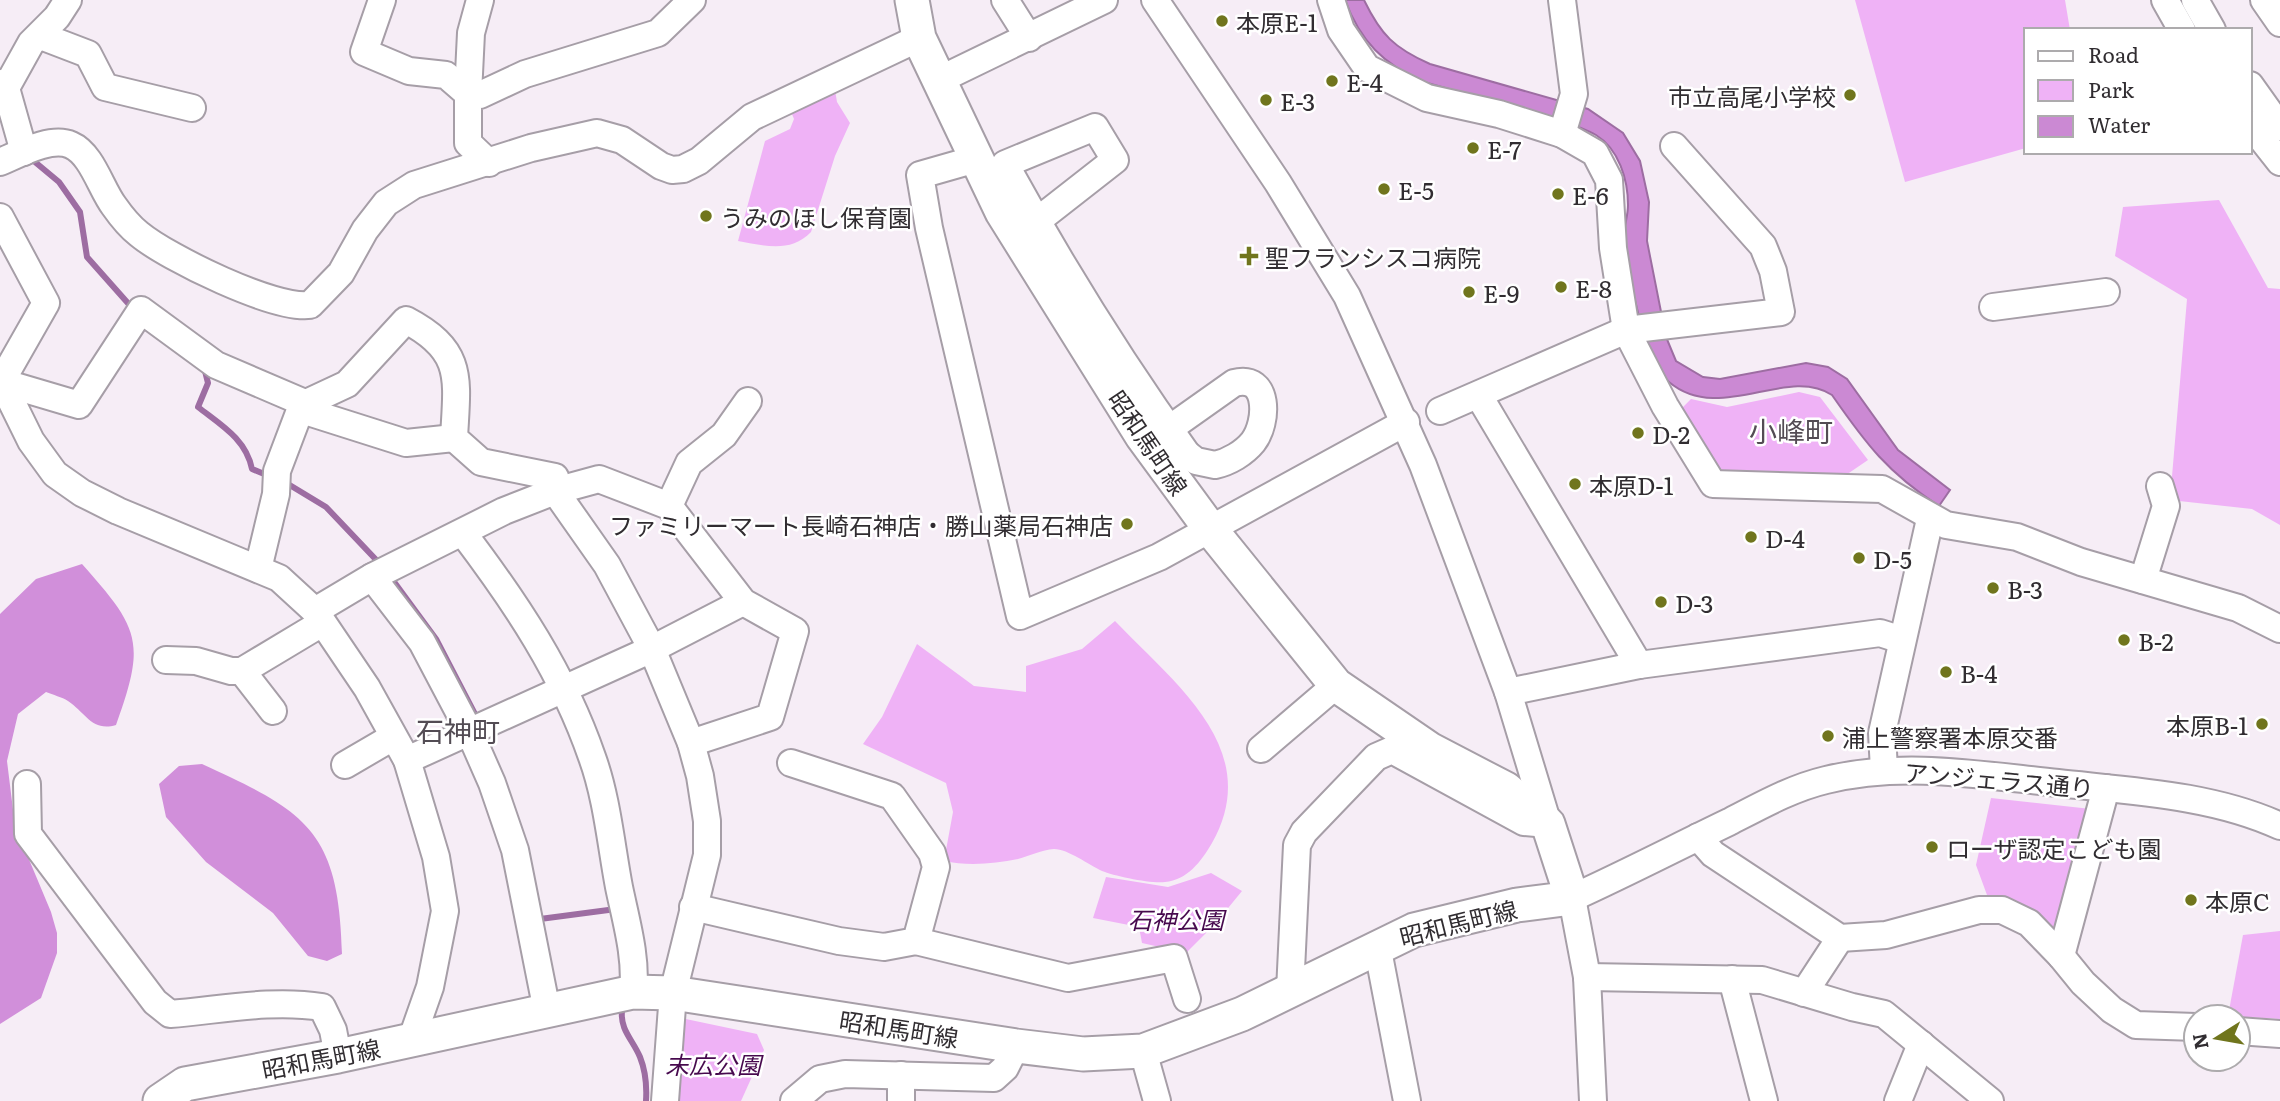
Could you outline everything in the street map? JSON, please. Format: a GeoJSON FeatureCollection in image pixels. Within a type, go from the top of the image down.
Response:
{"type":"FeatureCollection","features":[{"type":"Feature","properties":{"kind":"main road","name":"昭和馬町線"},"geometry":{"type":"LineString","coordinates":[[912,0],[919,38],[1002,212],[1176,461],[1210,530],[1336,685],[1432,750],[1506,789],[1548,824]]}},
{"type":"Feature","properties":{"kind":"main road"},"geometry":{"type":"LineString","coordinates":[[1548,824],[1572,898]]}},
{"type":"Feature","properties":{"kind":"main road","name":"昭和馬町線"},"geometry":{"type":"LineString","coordinates":[[160,1101],[185,1084],[338,1056],[633,992],[673,993],[1083,1054],[1143,1051],[1200,1031],[1290,991],[1377,946],[1427,927],[1517,905],[1572,898]]}},
{"type":"Feature","properties":{"kind":"street"},"geometry":{"type":"LineString","coordinates":[[24,152],[3,86],[31,43],[41,36],[68,0]]}},
{"type":"Feature","properties":{"kind":"street"},"geometry":{"type":"LineString","coordinates":[[382,0],[364,52],[409,71],[446,75],[468,94],[480,95],[525,74],[657,33],[692,0]]}},
{"type":"Feature","properties":{"kind":"street"},"geometry":{"type":"LineString","coordinates":[[480,0],[471,33],[468,144],[489,163]]}},
{"type":"Feature","properties":{"kind":"street"},"geometry":{"type":"LineString","coordinates":[[1005,0],[1029,38]]}},
{"type":"Feature","properties":{"kind":"street"},"geometry":{"type":"LineString","coordinates":[[939,80],[1104,0]]}},
{"type":"Feature","properties":{"kind":"street"},"geometry":{"type":"LineString","coordinates":[[1155,0],[1278,183],[1348,296],[1406,422],[1508,692],[1548,824],[1524,821],[1392,750],[1376,757],[1304,832],[1297,845],[1290,991]]}},
{"type":"Feature","properties":{"kind":"street"},"geometry":{"type":"LineString","coordinates":[[1331,0],[1337,22],[1350,46],[1367,68],[1376,74],[1427,98],[1563,132],[1595,153],[1609,180],[1613,248],[1634,330],[1665,405],[1713,484],[1882,489],[1930,519],[1945,525],[2017,537],[2081,562],[2238,608],[2280,629]]}},
{"type":"Feature","properties":{"kind":"street"},"geometry":{"type":"LineString","coordinates":[[1562,0],[1574,94],[1563,132]]}},
{"type":"Feature","properties":{"kind":"street"},"geometry":{"type":"LineString","coordinates":[[2165,0],[2181,28]]}},
{"type":"Feature","properties":{"kind":"street"},"geometry":{"type":"LineString","coordinates":[[2264,0],[2280,23]]}},
{"type":"Feature","properties":{"kind":"street"},"geometry":{"type":"LineString","coordinates":[[41,36],[88,54],[105,87],[192,108]]}},
{"type":"Feature","properties":{"kind":"street"},"geometry":{"type":"LineString","coordinates":[[0,162],[53,143],[71,144],[82,153],[113,205],[137,233],[217,278],[297,307],[310,305],[341,273],[365,230],[386,202],[414,185],[531,148],[597,133],[622,140],[661,166],[672,170],[683,169],[699,161],[752,117],[919,38]]}},
{"type":"Feature","properties":{"kind":"street"},"geometry":{"type":"LineString","coordinates":[[2252,88],[2280,127]]}},
{"type":"Feature","properties":{"kind":"street"},"geometry":{"type":"LineString","coordinates":[[2252,127],[2280,162]]}},
{"type":"Feature","properties":{"kind":"street"},"geometry":{"type":"LineString","coordinates":[[1440,411],[1634,330],[1781,312],[1773,271],[1763,246],[1674,146]]}},
{"type":"Feature","properties":{"kind":"street"},"geometry":{"type":"LineString","coordinates":[[976,159],[920,175],[929,228],[1020,616],[1159,558],[1406,422]]}},
{"type":"Feature","properties":{"kind":"street"},"geometry":{"type":"LineString","coordinates":[[0,217],[46,303],[1,380]]}},
{"type":"Feature","properties":{"kind":"street"},"geometry":{"type":"LineString","coordinates":[[1037,221],[1131,376],[1169,429],[1176,461],[1215,465],[1243,451],[1258,433],[1262,408],[1260,389],[1254,382],[1246,380],[1234,383],[1169,429]]}},
{"type":"Feature","properties":{"kind":"street"},"geometry":{"type":"LineString","coordinates":[[1993,307],[2106,292]]}},
{"type":"Feature","properties":{"kind":"street"},"geometry":{"type":"LineString","coordinates":[[1,380],[79,405],[141,310],[216,365],[300,401],[302,410],[406,443],[454,438],[481,462],[555,477],[555,491],[607,565],[652,649],[691,743],[707,821],[707,855],[673,993],[665,1101]]}},
{"type":"Feature","properties":{"kind":"street"},"geometry":{"type":"LineString","coordinates":[[258,569],[276,482],[302,405],[347,384],[406,320],[437,338],[452,362],[457,380],[454,438]]}},
{"type":"Feature","properties":{"kind":"street"},"geometry":{"type":"LineString","coordinates":[[1,380],[31,441],[55,474],[82,493],[118,511],[279,578],[318,617],[367,688],[407,760],[436,857],[445,911],[430,988],[411,1041]]}},
{"type":"Feature","properties":{"kind":"street"},"geometry":{"type":"LineString","coordinates":[[1479,396],[1639,665]]}},
{"type":"Feature","properties":{"kind":"street"},"geometry":{"type":"LineString","coordinates":[[669,506],[689,463],[724,435],[748,401]]}},
{"type":"Feature","properties":{"kind":"street"},"geometry":{"type":"LineString","coordinates":[[166,660],[196,661],[231,671],[242,671],[372,577],[555,491],[599,479],[669,506],[743,601],[794,631],[770,717],[691,743]]}},
{"type":"Feature","properties":{"kind":"street"},"geometry":{"type":"LineString","coordinates":[[2143,580],[2166,506],[2160,486]]}},
{"type":"Feature","properties":{"kind":"street"},"geometry":{"type":"LineString","coordinates":[[1884,770],[1882,733],[1930,519]]}},
{"type":"Feature","properties":{"kind":"street"},"geometry":{"type":"LineString","coordinates":[[463,533],[512,597],[565,690],[593,759],[628,936],[635,979],[633,992]]}},
{"type":"Feature","properties":{"kind":"street"},"geometry":{"type":"LineString","coordinates":[[372,577],[422,642],[470,733],[492,783],[515,850],[547,1011]]}},
{"type":"Feature","properties":{"kind":"street"},"geometry":{"type":"LineString","coordinates":[[407,760],[652,649],[743,601]]}},
{"type":"Feature","properties":{"kind":"street"},"geometry":{"type":"LineString","coordinates":[[1508,692],[1639,665],[1880,633],[1902,640]]}},
{"type":"Feature","properties":{"kind":"street"},"geometry":{"type":"LineString","coordinates":[[242,671],[274,711]]}},
{"type":"Feature","properties":{"kind":"street"},"geometry":{"type":"LineString","coordinates":[[1261,749],[1336,685]]}},
{"type":"Feature","properties":{"kind":"street"},"geometry":{"type":"LineString","coordinates":[[345,765],[393,737]]}},
{"type":"Feature","properties":{"kind":"street"},"geometry":{"type":"LineString","coordinates":[[792,764],[892,796],[932,853],[936,867],[916,941]]}},
{"type":"Feature","properties":{"kind":"street","name":"アンジェラス通り"},"geometry":{"type":"LineString","coordinates":[[1572,898],[1787,793],[1826,780],[1884,770],[1932,769],[2106,788],[2220,806],[2255,815],[2280,826]]}},
{"type":"Feature","properties":{"kind":"street"},"geometry":{"type":"LineString","coordinates":[[27,784],[28,834],[155,1002],[170,1014],[252,1004],[299,1003],[322,1007],[333,1030],[338,1056]]}},
{"type":"Feature","properties":{"kind":"street"},"geometry":{"type":"LineString","coordinates":[[2061,956],[2106,788]]}},
{"type":"Feature","properties":{"kind":"street"},"geometry":{"type":"LineString","coordinates":[[1698,837],[1713,854],[1840,937],[1885,935],[1979,910],[2002,910],[2029,923],[2083,983],[2112,1010],[2136,1025],[2182,1027]]}},
{"type":"Feature","properties":{"kind":"street"},"geometry":{"type":"LineString","coordinates":[[1572,898],[1587,977],[1593,1101]]}},
{"type":"Feature","properties":{"kind":"street"},"geometry":{"type":"LineString","coordinates":[[693,907],[839,941],[884,947],[916,941],[1068,978],[1174,958],[1187,999]]}},
{"type":"Feature","properties":{"kind":"street"},"geometry":{"type":"LineString","coordinates":[[1804,993],[1840,937]]}},
{"type":"Feature","properties":{"kind":"street"},"geometry":{"type":"LineString","coordinates":[[1377,946],[1407,1101]]}},
{"type":"Feature","properties":{"kind":"street"},"geometry":{"type":"LineString","coordinates":[[1587,977],[1762,980],[1884,1014],[1990,1101]]}},
{"type":"Feature","properties":{"kind":"street"},"geometry":{"type":"LineString","coordinates":[[1732,979],[1765,1101]]}},
{"type":"Feature","properties":{"kind":"street"},"geometry":{"type":"LineString","coordinates":[[2252,1032],[2280,1034]]}},
{"type":"Feature","properties":{"kind":"street"},"geometry":{"type":"LineString","coordinates":[[1898,1101],[1921,1045]]}},
{"type":"Feature","properties":{"kind":"street"},"geometry":{"type":"LineString","coordinates":[[794,1101],[820,1079],[845,1074],[901,1088],[994,1078],[1005,1068],[1016,1046]]}},
{"type":"Feature","properties":{"kind":"street"},"geometry":{"type":"LineString","coordinates":[[1143,1051],[1157,1101]]}},
{"type":"Feature","properties":{"kind":"green space"},"geometry":{"type":"Polygon","coordinates":[[[1855,0],[2065,0],[2070,28],[2024,28],[2024,149],[1905,182],[1855,0]]]}},
{"type":"Feature","properties":{"kind":"green space"},"geometry":{"type":"Polygon","coordinates":[[[835,90],[837,102],[850,123],[835,156],[811,232],[803,239],[786,245],[768,246],[738,241],[765,141],[790,129],[794,119],[790,109],[835,90]]]}},
{"type":"Feature","properties":{"kind":"green space"},"geometry":{"type":"Polygon","coordinates":[[[2219,200],[2268,288],[2280,289],[2280,525],[2252,509],[2170,500],[2187,299],[2115,256],[2123,207],[2219,200]]]}},
{"type":"Feature","properties":{"kind":"green space"},"geometry":{"type":"Polygon","coordinates":[[[1799,392],[1820,397],[1868,460],[1843,477],[1720,474],[1679,411],[1691,399],[1727,407],[1799,392]]]}},
{"type":"Feature","properties":{"kind":"green space"},"geometry":{"type":"Polygon","coordinates":[[[1115,621],[1186,694],[1205,720],[1220,748],[1228,777],[1225,809],[1212,843],[1203,857],[1193,869],[1180,878],[1159,882],[1108,873],[1072,854],[1054,849],[1000,862],[971,864],[944,861],[953,812],[946,783],[863,744],[882,717],[917,644],[974,686],[1026,692],[1026,666],[1082,649],[1115,621]]]}},
{"type":"Feature","properties":{"kind":"green space"},"geometry":{"type":"Polygon","coordinates":[[[1991,798],[2091,809],[2059,932],[2052,932],[2031,912],[2006,900],[1987,895],[1976,865],[1991,798]]]}},
{"type":"Feature","properties":{"kind":"green space","name":"石神公園"},"geometry":{"type":"Polygon","coordinates":[[[1211,873],[1242,891],[1186,953],[1142,943],[1139,927],[1093,918],[1106,877],[1168,887],[1211,873]]]}},
{"type":"Feature","properties":{"kind":"green space"},"geometry":{"type":"Polygon","coordinates":[[[2280,931],[2280,1019],[2252,1017],[2252,1003],[2230,1003],[2243,935],[2280,931]]]}},
{"type":"Feature","properties":{"kind":"green space","name":"末広公園"},"geometry":{"type":"Polygon","coordinates":[[[681,1018],[757,1034],[764,1050],[741,1101],[673,1101],[681,1018]]]}},
{"type":"Feature","properties":{"kind":"shaded area"},"geometry":{"type":"Polygon","coordinates":[[[82,564],[116,605],[126,622],[134,655],[132,674],[116,725],[95,724],[68,701],[46,692],[18,714],[7,761],[15,826],[51,912],[57,933],[57,953],[41,998],[0,1024],[0,614],[36,579],[82,564]]]}},
{"type":"Feature","properties":{"kind":"shaded area"},"geometry":{"type":"Polygon","coordinates":[[[202,764],[268,797],[292,813],[310,831],[324,852],[334,879],[342,954],[327,961],[308,956],[273,913],[206,862],[166,817],[159,784],[179,766],[202,764]]]}},
{"type":"Feature","properties":{"kind":"water"},"geometry":{"type":"Polygon","coordinates":[[[1345,0],[1364,0],[1376,23],[1390,39],[1430,64],[1588,109],[1623,133],[1640,161],[1649,202],[1647,241],[1666,337],[1676,361],[1703,377],[1720,379],[1806,363],[1828,367],[1847,379],[1898,450],[1950,490],[1939,506],[1906,482],[1879,456],[1832,395],[1814,388],[1795,386],[1710,398],[1689,394],[1669,382],[1652,356],[1638,314],[1625,251],[1628,195],[1621,166],[1611,148],[1596,135],[1580,127],[1424,82],[1397,68],[1366,39],[1345,0]]]}},
{"type":"Feature","properties":{"kind":"waterway"},"geometry":{"type":"LineString","coordinates":[[29,157],[59,182],[80,212],[87,257],[134,310]]}},
{"type":"Feature","properties":{"kind":"waterway"},"geometry":{"type":"LineString","coordinates":[[204,367],[208,383],[198,407],[238,441],[249,458],[252,469],[269,476]]}},
{"type":"Feature","properties":{"kind":"waterway"},"geometry":{"type":"LineString","coordinates":[[283,481],[326,507],[382,566]]}},
{"type":"Feature","properties":{"kind":"waterway"},"geometry":{"type":"LineString","coordinates":[[389,575],[436,639],[478,720]]}},
{"type":"Feature","properties":{"kind":"waterway"},"geometry":{"type":"LineString","coordinates":[[539,914],[540,919],[616,909]]}},
{"type":"Feature","properties":{"kind":"waterway"},"geometry":{"type":"LineString","coordinates":[[622,1011],[625,1029],[644,1068],[646,1101]]}},
{"type":"Feature","properties":{"kind":"place","name":"本原E-1"},"geometry":{"type":"Point","coordinates":[1222,21]}},
{"type":"Feature","properties":{"kind":"place","name":"E-4"},"geometry":{"type":"Point","coordinates":[1332,81]}},
{"type":"Feature","properties":{"kind":"place","name":"市立高尾小学校"},"geometry":{"type":"Point","coordinates":[1850,95]}},
{"type":"Feature","properties":{"kind":"place","name":"E-3"},"geometry":{"type":"Point","coordinates":[1266,100]}},
{"type":"Feature","properties":{"kind":"place","name":"E-7"},"geometry":{"type":"Point","coordinates":[1473,148]}},
{"type":"Feature","properties":{"kind":"place","name":"E-5"},"geometry":{"type":"Point","coordinates":[1384,189]}},
{"type":"Feature","properties":{"kind":"place","name":"E-6"},"geometry":{"type":"Point","coordinates":[1558,194]}},
{"type":"Feature","properties":{"kind":"place","name":"うみのほし保育園"},"geometry":{"type":"Point","coordinates":[706,216]}},
{"type":"Feature","properties":{"kind":"place","name":"聖フランシスコ病院"},"geometry":{"type":"Point","coordinates":[1249,256]}},
{"type":"Feature","properties":{"kind":"place","name":"E-8"},"geometry":{"type":"Point","coordinates":[1561,287]}},
{"type":"Feature","properties":{"kind":"place","name":"E-9"},"geometry":{"type":"Point","coordinates":[1469,292]}},
{"type":"Feature","properties":{"kind":"place","name":"D-2"},"geometry":{"type":"Point","coordinates":[1638,433]}},
{"type":"Feature","properties":{"kind":"place","name":"本原D-1"},"geometry":{"type":"Point","coordinates":[1575,484]}},
{"type":"Feature","properties":{"kind":"place","name":"ファミリーマート長崎石神店・勝山薬局石神店"},"geometry":{"type":"Point","coordinates":[1127,524]}},
{"type":"Feature","properties":{"kind":"place","name":"D-4"},"geometry":{"type":"Point","coordinates":[1751,537]}},
{"type":"Feature","properties":{"kind":"place","name":"D-5"},"geometry":{"type":"Point","coordinates":[1859,558]}},
{"type":"Feature","properties":{"kind":"place","name":"B-3"},"geometry":{"type":"Point","coordinates":[1993,588]}},
{"type":"Feature","properties":{"kind":"place","name":"D-3"},"geometry":{"type":"Point","coordinates":[1661,602]}},
{"type":"Feature","properties":{"kind":"place","name":"B-2"},"geometry":{"type":"Point","coordinates":[2124,640]}},
{"type":"Feature","properties":{"kind":"place","name":"B-4"},"geometry":{"type":"Point","coordinates":[1946,672]}},
{"type":"Feature","properties":{"kind":"place","name":"本原B-1"},"geometry":{"type":"Point","coordinates":[2262,724]}},
{"type":"Feature","properties":{"kind":"place","name":"浦上警察署本原交番"},"geometry":{"type":"Point","coordinates":[1828,736]}},
{"type":"Feature","properties":{"kind":"place","name":"ローザ認定こども園"},"geometry":{"type":"Point","coordinates":[1932,847]}},
{"type":"Feature","properties":{"kind":"place","name":"本原C"},"geometry":{"type":"Point","coordinates":[2191,900]}},
{"type":"Feature","properties":{"kind":"district","name":"小峰町"},"geometry":{"type":"Point","coordinates":[1791,430]}},
{"type":"Feature","properties":{"kind":"district","name":"石神町"},"geometry":{"type":"Point","coordinates":[458,730]}}]}
